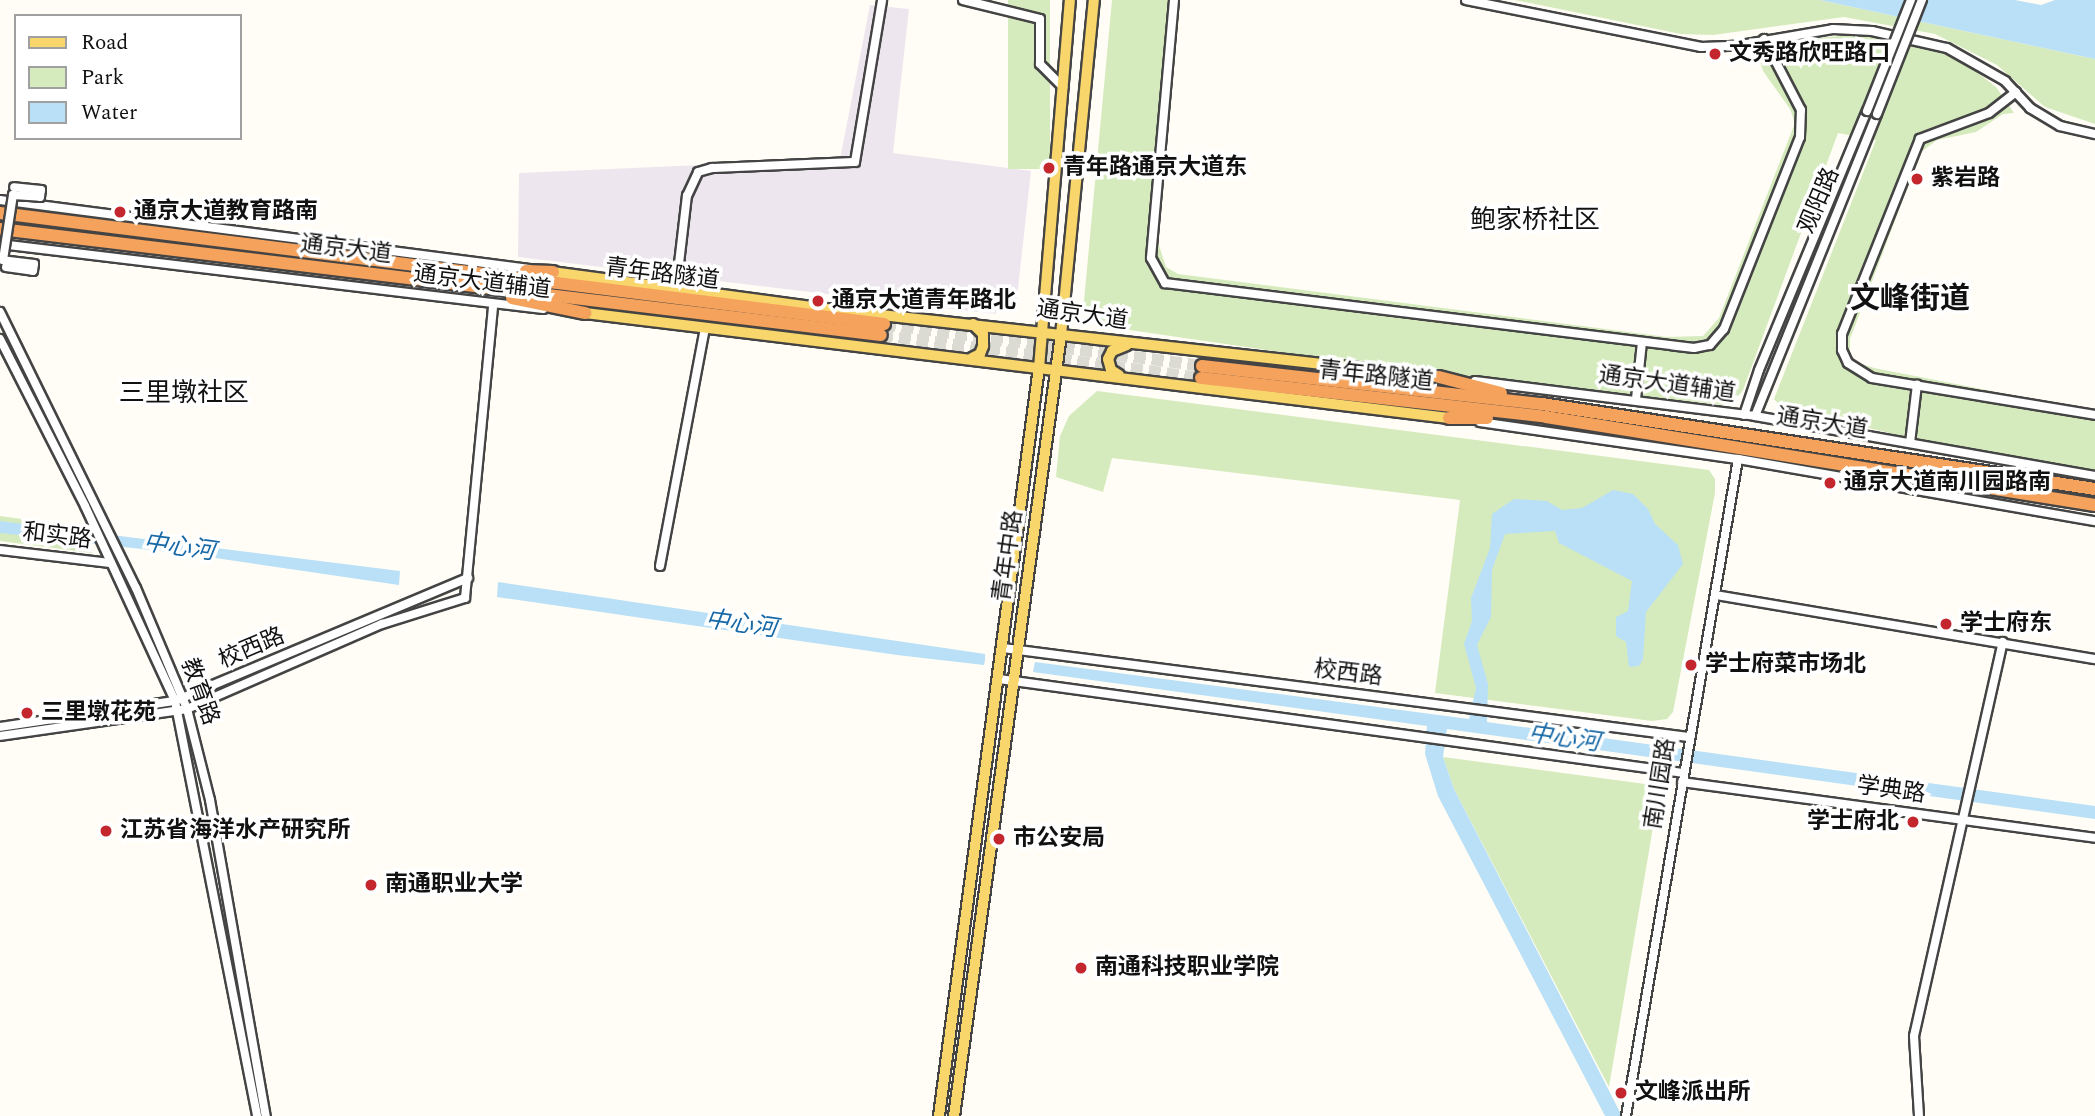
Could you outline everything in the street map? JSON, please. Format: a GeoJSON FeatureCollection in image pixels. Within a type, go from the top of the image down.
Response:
{"type":"FeatureCollection","features":[{"type":"Feature","properties":{"kind":"highway","name":"通京大道"},"geometry":{"type":"LineString","coordinates":[[0,213],[436,267]]}},
{"type":"Feature","properties":{"kind":"highway","name":"通京大道"},"geometry":{"type":"LineString","coordinates":[[0,229],[436,282]]}},
{"type":"Feature","properties":{"kind":"highway"},"geometry":{"type":"LineString","coordinates":[[436,267],[554,272]]}},
{"type":"Feature","properties":{"kind":"highway","name":"青年路隧道"},"geometry":{"type":"LineString","coordinates":[[436,267],[883,329],[436,282]]}},
{"type":"Feature","properties":{"kind":"highway"},"geometry":{"type":"LineString","coordinates":[[436,282],[585,313]]}},
{"type":"Feature","properties":{"kind":"highway","name":"青年路隧道"},"geometry":{"type":"LineString","coordinates":[[1542,404],[1201,372],[1546,417]]}},
{"type":"Feature","properties":{"kind":"highway"},"geometry":{"type":"LineString","coordinates":[[1439,377],[1542,404]]}},
{"type":"Feature","properties":{"kind":"highway","name":"通京大道"},"geometry":{"type":"LineString","coordinates":[[1542,404],[2094,486]]}},
{"type":"Feature","properties":{"kind":"highway"},"geometry":{"type":"LineString","coordinates":[[1449,418],[1546,417]]}},
{"type":"Feature","properties":{"kind":"highway","name":"通京大道"},"geometry":{"type":"LineString","coordinates":[[1546,417],[2092,505]]}},
{"type":"Feature","properties":{"kind":"main road","name":"青年中路"},"geometry":{"type":"LineString","coordinates":[[939,1116],[1040,368],[1070,0]]}},
{"type":"Feature","properties":{"kind":"main road","name":"青年中路"},"geometry":{"type":"LineString","coordinates":[[954,1116],[1016,651],[1057,370],[1094,0]]}},
{"type":"Feature","properties":{"kind":"main road","name":"通京大道"},"geometry":{"type":"LineString","coordinates":[[554,272],[1130,344],[1439,377]]}},
{"type":"Feature","properties":{"kind":"main road"},"geometry":{"type":"LineString","coordinates":[[585,313],[1449,418]]}},
{"type":"Feature","properties":{"kind":"main road"},"geometry":{"type":"LineString","coordinates":[[972,358],[980,355],[983,346],[983,334],[973,324]]}},
{"type":"Feature","properties":{"kind":"main road"},"geometry":{"type":"LineString","coordinates":[[1119,376],[1111,370],[1108,359],[1112,351],[1130,344]]}},
{"type":"Feature","properties":{"kind":"street"},"geometry":{"type":"LineString","coordinates":[[676,289],[687,196],[698,172],[712,167],[855,162],[882,0]]}},
{"type":"Feature","properties":{"kind":"street"},"geometry":{"type":"LineString","coordinates":[[963,0],[1040,19],[1040,64],[1063,87]]}},
{"type":"Feature","properties":{"kind":"street"},"geometry":{"type":"LineString","coordinates":[[1174,0],[1151,258],[1166,283],[1200,291],[1642,342],[1710,345],[1724,329],[1803,120],[1764,39]]}},
{"type":"Feature","properties":{"kind":"street"},"geometry":{"type":"LineString","coordinates":[[1466,0],[1701,47],[1833,29],[1872,31],[1947,48],[1995,74],[2030,108],[2060,126],[2095,134]]}},
{"type":"Feature","properties":{"kind":"street","name":"观阳路"},"geometry":{"type":"LineString","coordinates":[[1744,415],[1759,370],[1911,0]]}},
{"type":"Feature","properties":{"kind":"street","name":"观阳路"},"geometry":{"type":"LineString","coordinates":[[1755,416],[1922,0]]}},
{"type":"Feature","properties":{"kind":"street"},"geometry":{"type":"LineString","coordinates":[[2016,92],[1989,113],[1920,139],[1842,334],[1842,350],[1858,371],[2095,415]]}},
{"type":"Feature","properties":{"kind":"street"},"geometry":{"type":"LineString","coordinates":[[6,267],[33,271],[34,264],[3,260],[13,194],[40,197],[41,190],[14,187]]}},
{"type":"Feature","properties":{"kind":"street","name":"通京大道辅道"},"geometry":{"type":"LineString","coordinates":[[0,200],[554,272]]}},
{"type":"Feature","properties":{"kind":"street","name":"通京大道辅道"},"geometry":{"type":"LineString","coordinates":[[0,244],[493,305],[585,313]]}},
{"type":"Feature","properties":{"kind":"street"},"geometry":{"type":"LineString","coordinates":[[468,578],[493,305]]}},
{"type":"Feature","properties":{"kind":"street","name":"教育路"},"geometry":{"type":"LineString","coordinates":[[0,313],[136,588],[179,700],[176,712],[253,1072],[266,1116]]}},
{"type":"Feature","properties":{"kind":"street"},"geometry":{"type":"LineString","coordinates":[[660,566],[705,328]]}},
{"type":"Feature","properties":{"kind":"street","name":"教育路"},"geometry":{"type":"LineString","coordinates":[[0,339],[179,700],[187,709],[209,800],[253,1072],[257,1116]]}},
{"type":"Feature","properties":{"kind":"street"},"geometry":{"type":"LineString","coordinates":[[1636,399],[1642,342]]}},
{"type":"Feature","properties":{"kind":"street","name":"通京大道辅道"},"geometry":{"type":"LineString","coordinates":[[1439,377],[1636,399],[1755,416],[1910,443],[2094,486]]}},
{"type":"Feature","properties":{"kind":"street"},"geometry":{"type":"LineString","coordinates":[[1910,443],[1917,384]]}},
{"type":"Feature","properties":{"kind":"street"},"geometry":{"type":"LineString","coordinates":[[1449,418],[1738,459],[2095,521]]}},
{"type":"Feature","properties":{"kind":"street","name":"南川园路"},"geometry":{"type":"LineString","coordinates":[[1626,1114],[1738,459]]}},
{"type":"Feature","properties":{"kind":"street","name":"和实路"},"geometry":{"type":"LineString","coordinates":[[0,550],[110,563]]}},
{"type":"Feature","properties":{"kind":"street","name":"校西路"},"geometry":{"type":"LineString","coordinates":[[0,736],[187,709],[382,624],[465,598],[468,578]]}},
{"type":"Feature","properties":{"kind":"street","name":"校西路"},"geometry":{"type":"LineString","coordinates":[[0,727],[179,700],[468,578]]}},
{"type":"Feature","properties":{"kind":"street"},"geometry":{"type":"LineString","coordinates":[[1716,595],[2095,659]]}},
{"type":"Feature","properties":{"kind":"street"},"geometry":{"type":"LineString","coordinates":[[1919,1116],[1914,1036],[1960,820],[2003,642]]}},
{"type":"Feature","properties":{"kind":"street","name":"校西路"},"geometry":{"type":"LineString","coordinates":[[1003,648],[1688,741]]}},
{"type":"Feature","properties":{"kind":"street"},"geometry":{"type":"LineString","coordinates":[[999,679],[1683,775]]}},
{"type":"Feature","properties":{"kind":"street","name":"学典路"},"geometry":{"type":"LineString","coordinates":[[1683,775],[1960,820],[2095,838]]}},
{"type":"Feature","properties":{"kind":"shaded area"},"geometry":{"type":"Polygon","coordinates":[[[870,5],[909,9],[893,153],[1031,171],[1017,298],[1005,309],[994,314],[518,257],[519,173],[840,159],[870,5]]]}},
{"type":"Feature","properties":{"kind":"green space"},"geometry":{"type":"Polygon","coordinates":[[[1008,0],[1050,0],[1050,169],[1008,169],[1008,0]]]}},
{"type":"Feature","properties":{"kind":"green space"},"geometry":{"type":"Polygon","coordinates":[[[1112,0],[1179,0],[1158,242],[1166,267],[1178,274],[1667,337],[1703,336],[1719,318],[1795,123],[1790,109],[1763,71],[1757,52],[1748,51],[1787,41],[1860,34],[1939,52],[1966,64],[1996,87],[2014,113],[2003,114],[1976,132],[1937,140],[1921,152],[1850,339],[1850,354],[1858,363],[1874,368],[2095,411],[2095,474],[1927,442],[1781,407],[1774,399],[1876,140],[1838,133],[1743,390],[1734,402],[1722,405],[1370,365],[1095,325],[1084,301],[1112,0]]]}},
{"type":"Feature","properties":{"kind":"green space"},"geometry":{"type":"Polygon","coordinates":[[[1515,0],[1820,0],[2095,59],[2095,124],[2045,107],[1997,65],[1935,34],[1844,17],[1713,35],[1681,34],[1515,0]]]}},
{"type":"Feature","properties":{"kind":"green space"},"geometry":{"type":"Polygon","coordinates":[[[1097,391],[1709,470],[1715,479],[1715,493],[1673,712],[1667,719],[1652,721],[1435,693],[1460,500],[1112,458],[1103,492],[1056,477],[1060,436],[1069,416],[1097,391]]]}},
{"type":"Feature","properties":{"kind":"green space"},"geometry":{"type":"Polygon","coordinates":[[[0,516],[78,527],[92,553],[0,541],[0,516]]]}},
{"type":"Feature","properties":{"kind":"green space"},"geometry":{"type":"Polygon","coordinates":[[[1443,757],[1660,786],[1609,1087],[1454,789],[1443,757]]]}},
{"type":"Feature","properties":{"kind":"water"},"geometry":{"type":"Polygon","coordinates":[[[1820,0],[2015,0],[2041,5],[2055,0],[2095,0],[2095,59],[1820,0]]]}},
{"type":"Feature","properties":{"kind":"water","name":"中心河"},"geometry":{"type":"Polygon","coordinates":[[[1613,490],[1633,494],[1648,509],[1655,524],[1678,545],[1683,564],[1646,612],[1643,659],[1639,666],[1629,667],[1626,642],[1616,636],[1616,617],[1628,611],[1632,581],[1559,543],[1555,531],[1505,534],[1492,570],[1491,617],[1477,645],[1488,684],[1487,722],[2095,806],[2095,819],[1447,729],[1443,757],[1454,789],[1622,1116],[1605,1116],[1438,796],[1425,754],[1427,726],[1033,672],[1035,662],[1469,719],[1476,688],[1464,644],[1472,621],[1471,598],[1490,548],[1492,514],[1514,499],[1547,501],[1562,510],[1582,508],[1613,490]]]}},
{"type":"Feature","properties":{"kind":"water","name":"中心河"},"geometry":{"type":"Polygon","coordinates":[[[0,521],[400,571],[399,585],[195,555],[0,533],[0,521]]]}},
{"type":"Feature","properties":{"kind":"water","name":"中心河"},"geometry":{"type":"Polygon","coordinates":[[[498,582],[985,654],[985,660],[984,665],[897,655],[497,597],[498,582]]]}},
{"type":"Feature","properties":{"kind":"tunnel"},"geometry":{"type":"LineString","coordinates":[[884,324],[1202,366]]}},
{"type":"Feature","properties":{"kind":"tunnel"},"geometry":{"type":"LineString","coordinates":[[881,335],[1201,378]]}},
{"type":"Feature","properties":{"kind":"place","name":"文秀路欣旺路口"},"geometry":{"type":"Point","coordinates":[1715,54]}},
{"type":"Feature","properties":{"kind":"place","name":"青年路通京大道东"},"geometry":{"type":"Point","coordinates":[1049,168]}},
{"type":"Feature","properties":{"kind":"place","name":"紫岩路"},"geometry":{"type":"Point","coordinates":[1917,179]}},
{"type":"Feature","properties":{"kind":"place","name":"通京大道教育路南"},"geometry":{"type":"Point","coordinates":[120,212]}},
{"type":"Feature","properties":{"kind":"place","name":"通京大道青年路北"},"geometry":{"type":"Point","coordinates":[818,301]}},
{"type":"Feature","properties":{"kind":"place","name":"通京大道南川园路南"},"geometry":{"type":"Point","coordinates":[1830,483]}},
{"type":"Feature","properties":{"kind":"place","name":"学士府东"},"geometry":{"type":"Point","coordinates":[1946,624]}},
{"type":"Feature","properties":{"kind":"place","name":"学士府菜市场北"},"geometry":{"type":"Point","coordinates":[1691,665]}},
{"type":"Feature","properties":{"kind":"place","name":"三里墩花苑"},"geometry":{"type":"Point","coordinates":[27,713]}},
{"type":"Feature","properties":{"kind":"place","name":"学士府北"},"geometry":{"type":"Point","coordinates":[1913,822]}},
{"type":"Feature","properties":{"kind":"place","name":"江苏省海洋水产研究所"},"geometry":{"type":"Point","coordinates":[106,831]}},
{"type":"Feature","properties":{"kind":"place","name":"市公安局"},"geometry":{"type":"Point","coordinates":[999,839]}},
{"type":"Feature","properties":{"kind":"place","name":"南通职业大学"},"geometry":{"type":"Point","coordinates":[371,885]}},
{"type":"Feature","properties":{"kind":"place","name":"南通科技职业学院"},"geometry":{"type":"Point","coordinates":[1081,968]}},
{"type":"Feature","properties":{"kind":"place","name":"文峰派出所"},"geometry":{"type":"Point","coordinates":[1621,1093]}},
{"type":"Feature","properties":{"kind":"district","name":"鲍家桥社区"},"geometry":{"type":"Point","coordinates":[1535,221]}},
{"type":"Feature","properties":{"kind":"district","name":"文峰街道"},"geometry":{"type":"Point","coordinates":[1910,299]}},
{"type":"Feature","properties":{"kind":"district","name":"三里墩社区"},"geometry":{"type":"Point","coordinates":[184,394]}}]}
